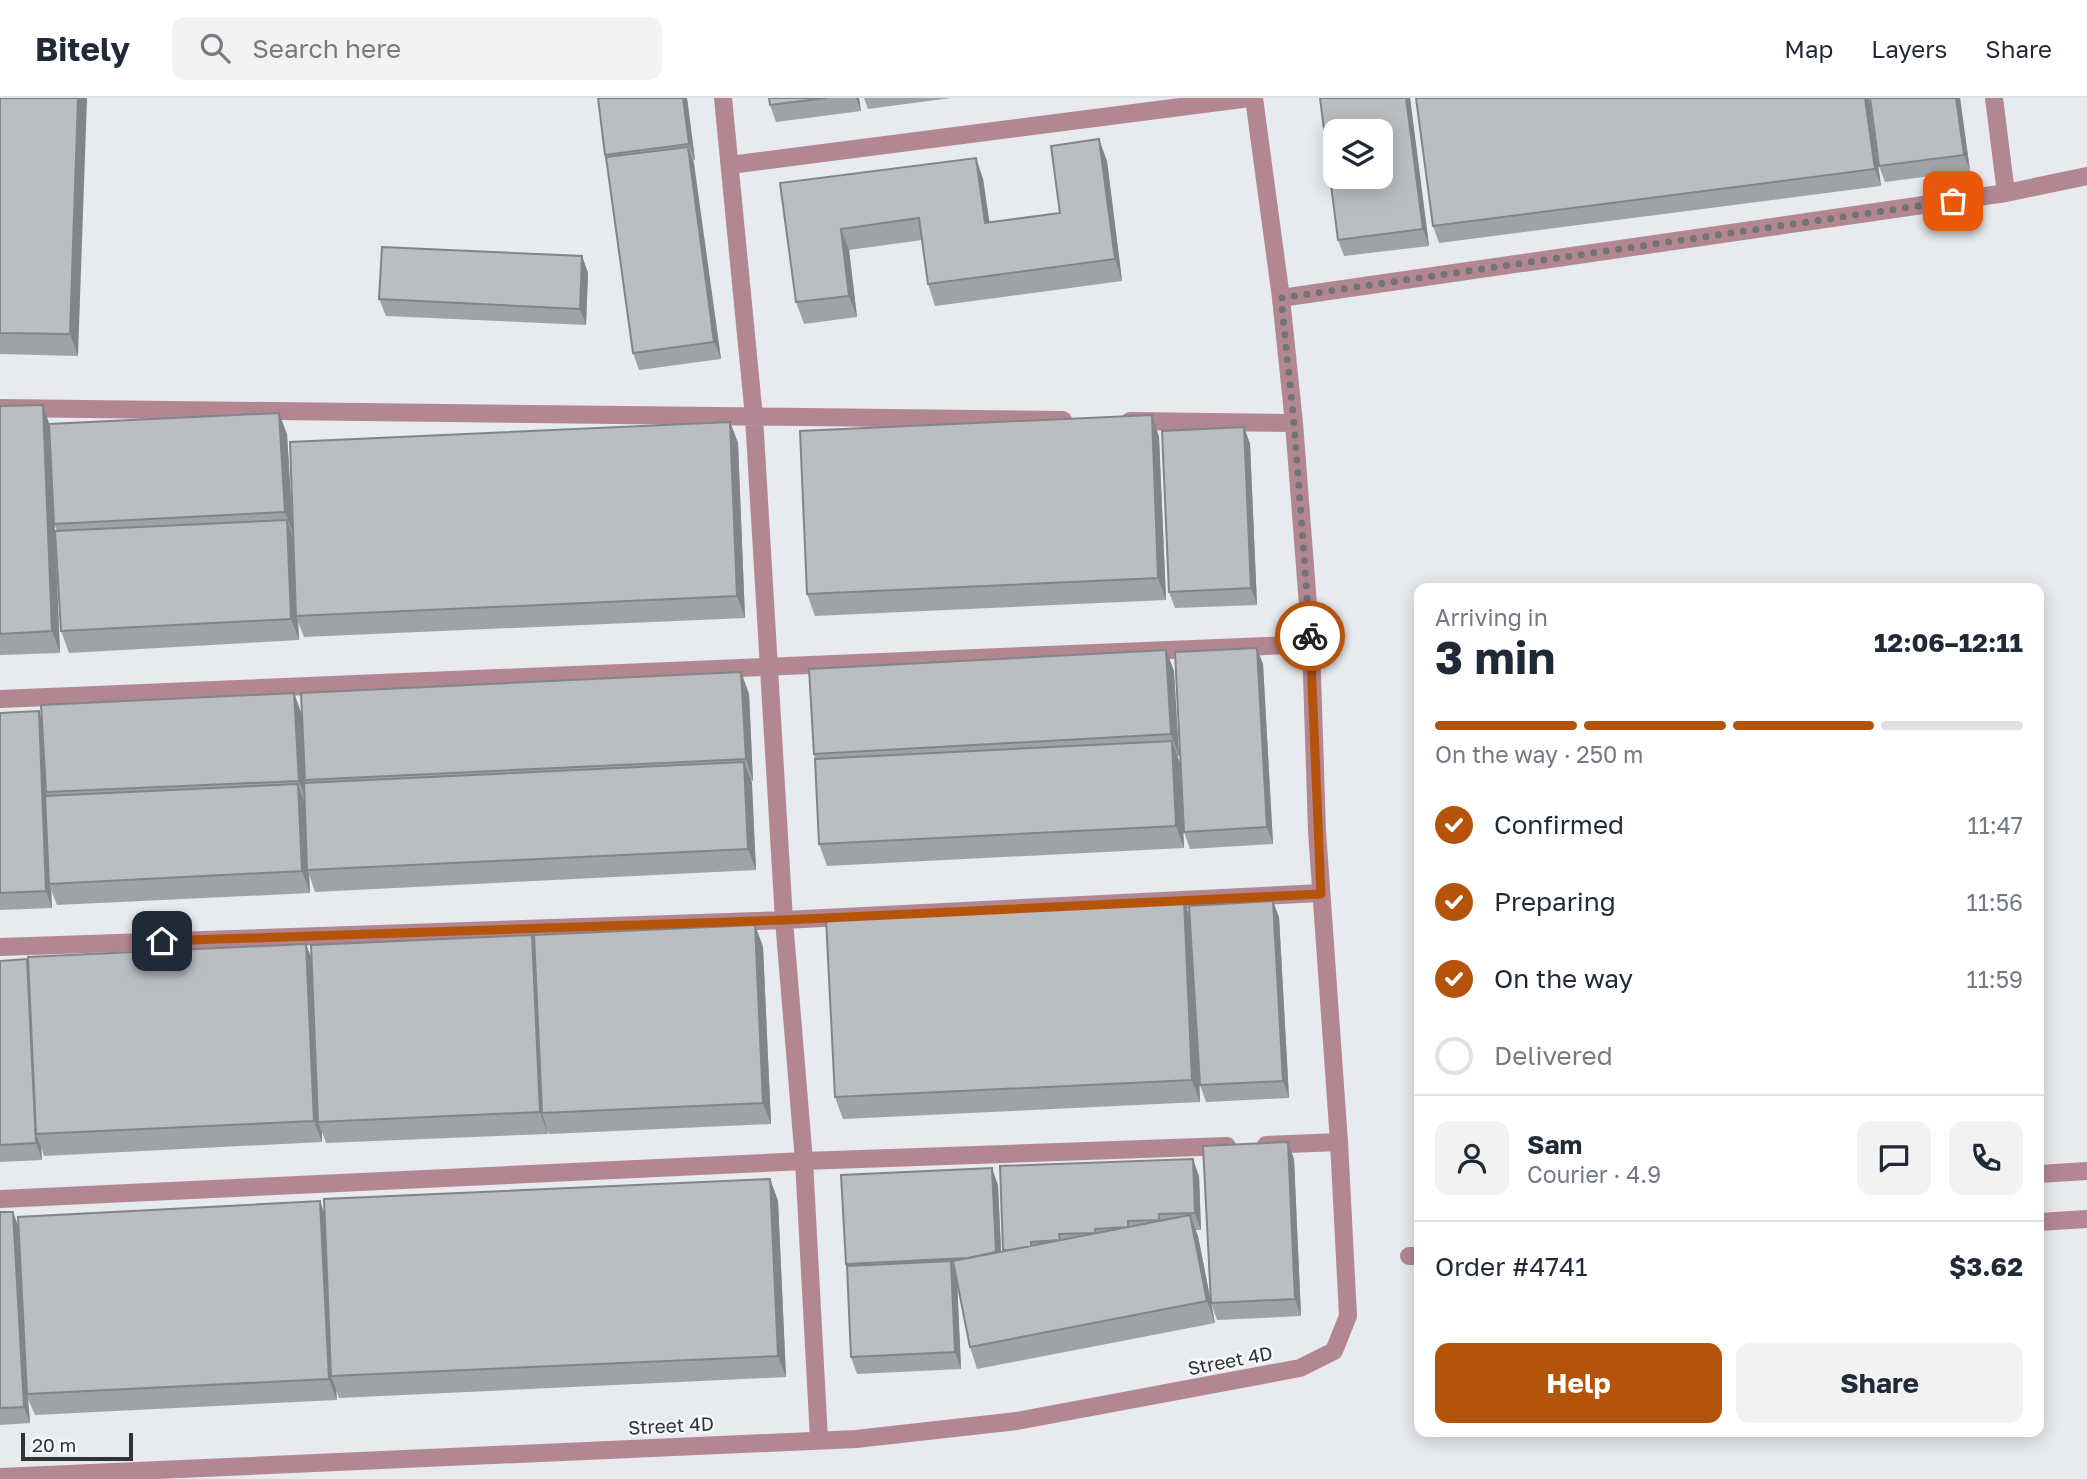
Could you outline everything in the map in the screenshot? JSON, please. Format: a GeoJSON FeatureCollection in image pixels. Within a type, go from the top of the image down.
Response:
{"type":"FeatureCollection","features":[{"type":"Feature","properties":{"kind":"street"},"geometry":{"type":"LineString","coordinates":[[723,98],[754,417],[784,920],[804,1161],[819,1440]]}},
{"type":"Feature","properties":{"kind":"street"},"geometry":{"type":"LineString","coordinates":[[0,1199],[804,1161],[1339,1142],[1321,894],[1311,643],[1294,423],[1281,298],[1252,98],[730,165]]}},
{"type":"Feature","properties":{"kind":"street"},"geometry":{"type":"LineString","coordinates":[[1994,98],[2006,193]]}},
{"type":"Feature","properties":{"kind":"street"},"geometry":{"type":"LineString","coordinates":[[1281,298],[2006,193],[2087,176]]}},
{"type":"Feature","properties":{"kind":"street"},"geometry":{"type":"LineString","coordinates":[[0,408],[1086,420]]}},
{"type":"Feature","properties":{"kind":"street"},"geometry":{"type":"LineString","coordinates":[[1114,421],[1294,423]]}},
{"type":"Feature","properties":{"kind":"street"},"geometry":{"type":"LineString","coordinates":[[0,699],[1311,643]]}},
{"type":"Feature","properties":{"kind":"street"},"geometry":{"type":"LineString","coordinates":[[0,947],[784,920],[1321,894]]}},
{"type":"Feature","properties":{"kind":"street","name":"Street 4D"},"geometry":{"type":"LineString","coordinates":[[0,1477],[223,1472],[856,1439],[1017,1421],[1300,1368],[1334,1351],[1348,1316],[1339,1142]]}},
{"type":"Feature","properties":{"kind":"street"},"geometry":{"type":"LineString","coordinates":[[2044,1174],[2087,1171]]}},
{"type":"Feature","properties":{"kind":"street"},"geometry":{"type":"LineString","coordinates":[[2044,1222],[2087,1219]]}},
{"type":"Feature","properties":{"kind":"building"},"geometry":{"type":"Polygon","coordinates":[[[0,98],[78,98],[70,334],[0,333],[0,98]]]}},
{"type":"Feature","properties":{"kind":"building"},"geometry":{"type":"Polygon","coordinates":[[[598,98],[683,98],[689,144],[605,155],[598,98]]]}},
{"type":"Feature","properties":{"kind":"building"},"geometry":{"type":"Polygon","coordinates":[[[769,98],[826,98],[770,105],[769,98]]]}},
{"type":"Feature","properties":{"kind":"building"},"geometry":{"type":"Polygon","coordinates":[[[1320,98],[1406,98],[1423,229],[1338,240],[1332,189],[1393,189],[1393,119],[1323,119],[1323,122],[1320,98]]]}},
{"type":"Feature","properties":{"kind":"building"},"geometry":{"type":"Polygon","coordinates":[[[1416,98],[1865,98],[1875,169],[1433,226],[1416,98]]]}},
{"type":"Feature","properties":{"kind":"building"},"geometry":{"type":"Polygon","coordinates":[[[1870,98],[1956,98],[1964,155],[1879,166],[1870,98]]]}},
{"type":"Feature","properties":{"kind":"building"},"geometry":{"type":"Polygon","coordinates":[[[1099,139],[1115,259],[928,284],[919,218],[841,229],[849,296],[796,302],[780,183],[976,158],[985,223],[1060,213],[1051,146],[1099,139]]]}},
{"type":"Feature","properties":{"kind":"building"},"geometry":{"type":"Polygon","coordinates":[[[688,147],[714,342],[633,353],[606,157],[688,147]]]}},
{"type":"Feature","properties":{"kind":"building"},"geometry":{"type":"Polygon","coordinates":[[[382,247],[582,256],[580,309],[379,299],[382,247]]]}},
{"type":"Feature","properties":{"kind":"building"},"geometry":{"type":"Polygon","coordinates":[[[43,405],[52,631],[0,634],[0,406],[43,405]]]}},
{"type":"Feature","properties":{"kind":"building"},"geometry":{"type":"Polygon","coordinates":[[[279,413],[285,512],[54,524],[49,424],[279,413]]]}},
{"type":"Feature","properties":{"kind":"building"},"geometry":{"type":"Polygon","coordinates":[[[1152,415],[1158,578],[807,594],[800,431],[1152,415]]]}},
{"type":"Feature","properties":{"kind":"building"},"geometry":{"type":"Polygon","coordinates":[[[730,422],[737,596],[296,616],[290,442],[730,422]]]}},
{"type":"Feature","properties":{"kind":"building"},"geometry":{"type":"Polygon","coordinates":[[[1244,427],[1251,588],[1169,592],[1162,431],[1244,427]]]}},
{"type":"Feature","properties":{"kind":"building"},"geometry":{"type":"Polygon","coordinates":[[[287,520],[291,619],[61,631],[55,531],[287,520]]]}},
{"type":"Feature","properties":{"kind":"building"},"geometry":{"type":"Polygon","coordinates":[[[1257,648],[1267,827],[1184,832],[1175,652],[1257,648]]]}},
{"type":"Feature","properties":{"kind":"building"},"geometry":{"type":"Polygon","coordinates":[[[1166,650],[1171,734],[814,754],[809,669],[1166,650]]]}},
{"type":"Feature","properties":{"kind":"building"},"geometry":{"type":"Polygon","coordinates":[[[741,672],[746,759],[305,780],[301,693],[741,672]]]}},
{"type":"Feature","properties":{"kind":"building"},"geometry":{"type":"Polygon","coordinates":[[[294,693],[299,781],[46,792],[41,705],[294,693]]]}},
{"type":"Feature","properties":{"kind":"building"},"geometry":{"type":"Polygon","coordinates":[[[39,711],[46,891],[0,893],[0,713],[39,711]]]}},
{"type":"Feature","properties":{"kind":"building"},"geometry":{"type":"Polygon","coordinates":[[[1172,741],[1176,826],[819,844],[815,759],[1172,741]]]}},
{"type":"Feature","properties":{"kind":"building"},"geometry":{"type":"Polygon","coordinates":[[[744,762],[748,849],[307,870],[304,783],[744,762]]]}},
{"type":"Feature","properties":{"kind":"building"},"geometry":{"type":"Polygon","coordinates":[[[298,784],[302,871],[49,884],[45,796],[298,784]]]}},
{"type":"Feature","properties":{"kind":"building"},"geometry":{"type":"Polygon","coordinates":[[[1184,901],[1192,1080],[835,1097],[826,918],[1184,901]]]}},
{"type":"Feature","properties":{"kind":"building"},"geometry":{"type":"Polygon","coordinates":[[[1273,901],[1283,1081],[1200,1085],[1189,906],[1273,901]]]}},
{"type":"Feature","properties":{"kind":"building"},"geometry":{"type":"Polygon","coordinates":[[[755,925],[763,1103],[542,1113],[534,935],[755,925]]]}},
{"type":"Feature","properties":{"kind":"building"},"geometry":{"type":"Polygon","coordinates":[[[532,935],[540,1112],[318,1122],[311,945],[532,935]]]}},
{"type":"Feature","properties":{"kind":"building"},"geometry":{"type":"Polygon","coordinates":[[[306,944],[314,1121],[36,1134],[28,957],[306,944]]]}},
{"type":"Feature","properties":{"kind":"building"},"geometry":{"type":"Polygon","coordinates":[[[27,959],[36,1143],[0,1145],[0,961],[27,959]]]}},
{"type":"Feature","properties":{"kind":"building"},"geometry":{"type":"Polygon","coordinates":[[[1288,1142],[1295,1299],[1211,1303],[1203,1146],[1288,1142]]]}},
{"type":"Feature","properties":{"kind":"building"},"geometry":{"type":"Polygon","coordinates":[[[1193,1159],[1195,1213],[1159,1214],[1159,1220],[1128,1221],[1128,1227],[1095,1229],[1095,1233],[1059,1234],[1060,1240],[1031,1242],[1031,1246],[1003,1250],[1000,1166],[1193,1159]]]}},
{"type":"Feature","properties":{"kind":"building"},"geometry":{"type":"Polygon","coordinates":[[[992,1168],[996,1252],[968,1258],[846,1264],[841,1175],[992,1168]]]}},
{"type":"Feature","properties":{"kind":"building"},"geometry":{"type":"Polygon","coordinates":[[[770,1179],[778,1356],[331,1376],[324,1199],[770,1179]]]}},
{"type":"Feature","properties":{"kind":"building"},"geometry":{"type":"Polygon","coordinates":[[[320,1201],[329,1379],[27,1394],[18,1217],[320,1201]]]}},
{"type":"Feature","properties":{"kind":"building"},"geometry":{"type":"Polygon","coordinates":[[[0,1212],[13,1212],[24,1407],[0,1408],[0,1212]]]}},
{"type":"Feature","properties":{"kind":"building"},"geometry":{"type":"Polygon","coordinates":[[[1190,1215],[1207,1301],[970,1347],[953,1261],[1190,1215]]]}},
{"type":"Feature","properties":{"kind":"building"},"geometry":{"type":"Polygon","coordinates":[[[951,1261],[955,1352],[851,1357],[847,1266],[951,1261]]]}},
{"type":"Feature","properties":{"kind":"way so far"},"geometry":{"type":"LineString","coordinates":[[1310,636],[1294,423],[1281,298],[1953,201]]}},
{"type":"Feature","properties":{"kind":"route"},"geometry":{"type":"LineString","coordinates":[[162,941],[784,920],[1321,894],[1310,636]]}}]}
